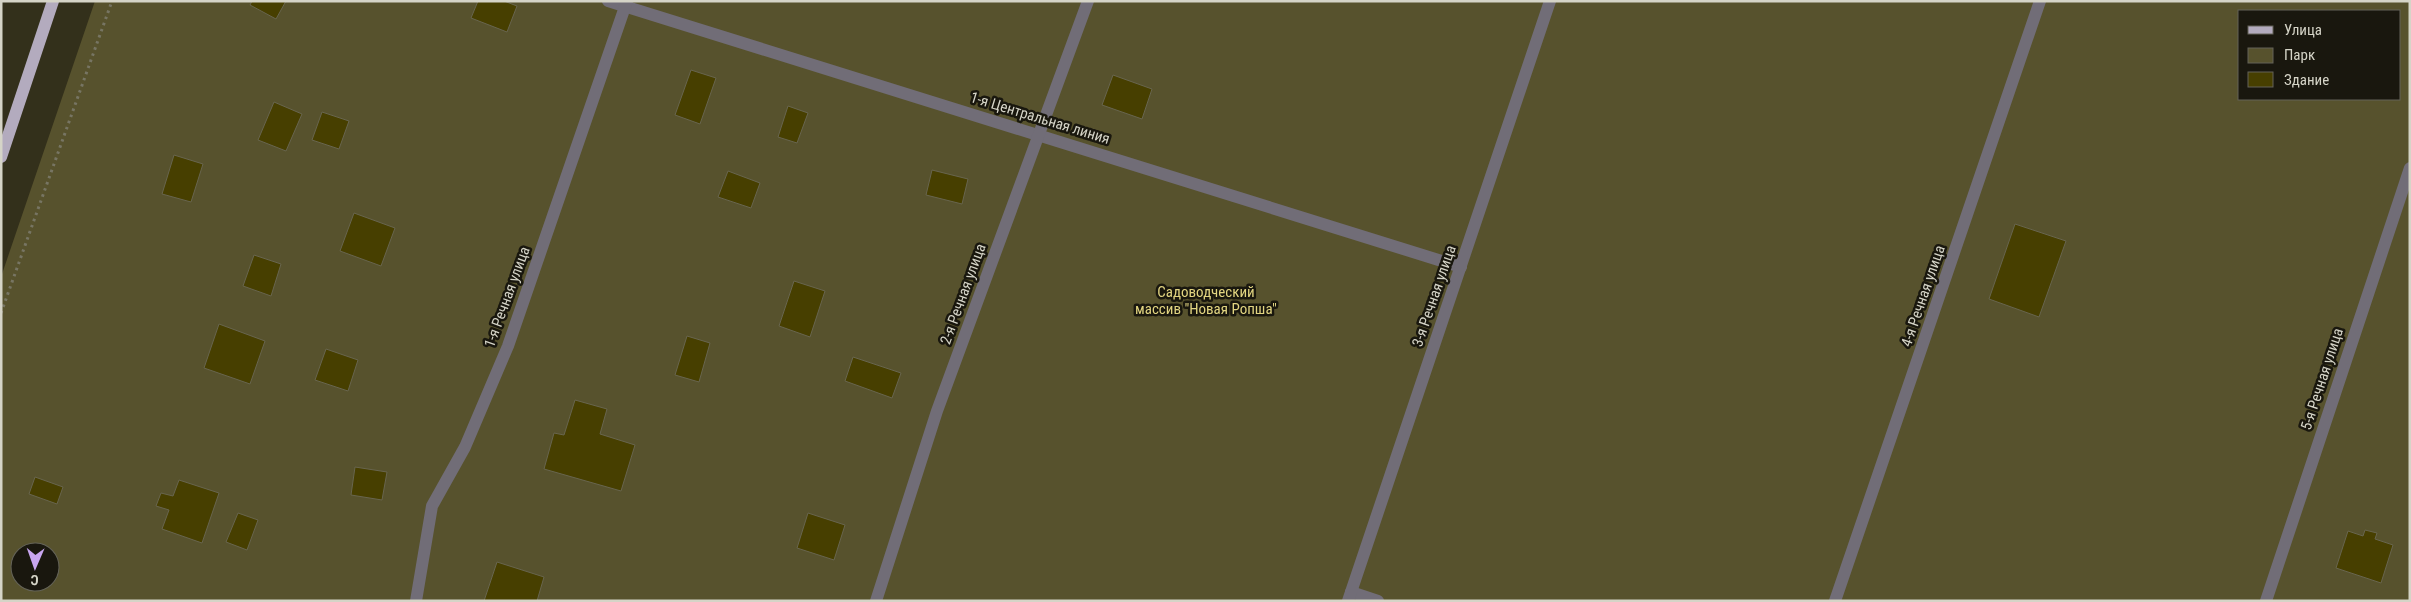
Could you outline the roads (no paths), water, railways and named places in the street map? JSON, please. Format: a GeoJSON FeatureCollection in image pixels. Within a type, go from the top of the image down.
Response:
{"type":"FeatureCollection","features":[{"type":"Feature","properties":{"kind":"main road"},"geometry":{"type":"LineString","coordinates":[[1,157],[53,1]]}},
{"type":"Feature","properties":{"kind":"street","name":"1-я Центральная линия"},"geometry":{"type":"LineString","coordinates":[[608,1],[626,4],[1461,267]]}},
{"type":"Feature","properties":{"kind":"street","name":"2-я Речная улица"},"geometry":{"type":"LineString","coordinates":[[876,601],[937,411],[1088,1]]}},
{"type":"Feature","properties":{"kind":"street","name":"3-я Речная улица"},"geometry":{"type":"LineString","coordinates":[[1350,597],[1550,1]]}},
{"type":"Feature","properties":{"kind":"street","name":"4-я Речная улица"},"geometry":{"type":"LineString","coordinates":[[1836,601],[2040,1]]}},
{"type":"Feature","properties":{"kind":"street","name":"1-я Речная улица"},"geometry":{"type":"LineString","coordinates":[[416,601],[432,506],[465,447],[508,346],[626,4]]}},
{"type":"Feature","properties":{"kind":"street","name":"5-я Речная улица"},"geometry":{"type":"LineString","coordinates":[[2266,601],[2410,168]]}},
{"type":"Feature","properties":{"kind":"street"},"geometry":{"type":"LineString","coordinates":[[1350,597],[1378,601]]}},
{"type":"Feature","properties":{"kind":"park label","name":"Садоводческий массив \"Новая Ропша\""},"geometry":{"type":"Point","coordinates":[1206,300]}}]}
